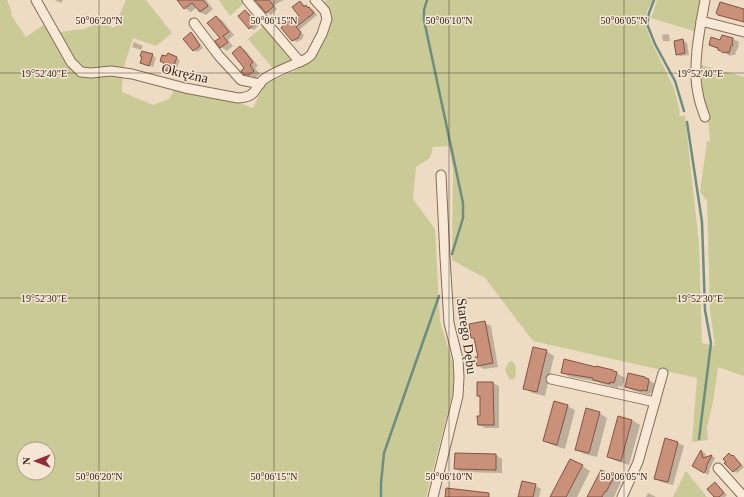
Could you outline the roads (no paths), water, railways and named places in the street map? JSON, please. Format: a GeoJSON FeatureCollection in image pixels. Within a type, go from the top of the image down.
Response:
{"type":"FeatureCollection","features":[{"type":"Feature","properties":{"kind":"street","name":"Okrężna"},"geometry":{"type":"LineString","coordinates":[[36,0],[71,62],[81,72],[91,73],[112,70],[185,88],[238,98],[247,98],[251,96],[264,79],[300,62],[311,55],[322,34],[327,19],[327,15],[315,0]]}},
{"type":"Feature","properties":{"kind":"street"},"geometry":{"type":"LineString","coordinates":[[247,0],[300,62]]}},
{"type":"Feature","properties":{"kind":"street"},"geometry":{"type":"LineString","coordinates":[[704,117],[697,92],[696,60],[705,0]]}},
{"type":"Feature","properties":{"kind":"street"},"geometry":{"type":"LineString","coordinates":[[701,21],[744,32]]}},
{"type":"Feature","properties":{"kind":"street"},"geometry":{"type":"LineString","coordinates":[[194,23],[219,56],[242,80],[260,84]]}},
{"type":"Feature","properties":{"kind":"street","name":"Starego Dębu"},"geometry":{"type":"LineString","coordinates":[[433,497],[458,396],[459,377],[458,359],[449,323],[444,257],[442,175]]}},
{"type":"Feature","properties":{"kind":"street"},"geometry":{"type":"LineString","coordinates":[[622,497],[638,462],[663,373]]}},
{"type":"Feature","properties":{"kind":"street"},"geometry":{"type":"LineString","coordinates":[[551,379],[655,402]]}},
{"type":"Feature","properties":{"kind":"street"},"geometry":{"type":"LineString","coordinates":[[718,468],[744,497]]}},
{"type":"Feature","properties":{"kind":"waterway"},"geometry":{"type":"LineString","coordinates":[[427,0],[424,10],[424,20],[463,203],[463,218],[452,254]]}},
{"type":"Feature","properties":{"kind":"waterway"},"geometry":{"type":"LineString","coordinates":[[654,0],[647,24],[655,44],[675,81],[684,111]]}},
{"type":"Feature","properties":{"kind":"waterway"},"geometry":{"type":"LineString","coordinates":[[687,122],[702,222],[705,310],[711,343],[699,439]]}},
{"type":"Feature","properties":{"kind":"waterway"},"geometry":{"type":"LineString","coordinates":[[381,497],[384,453],[439,296]]}}]}
